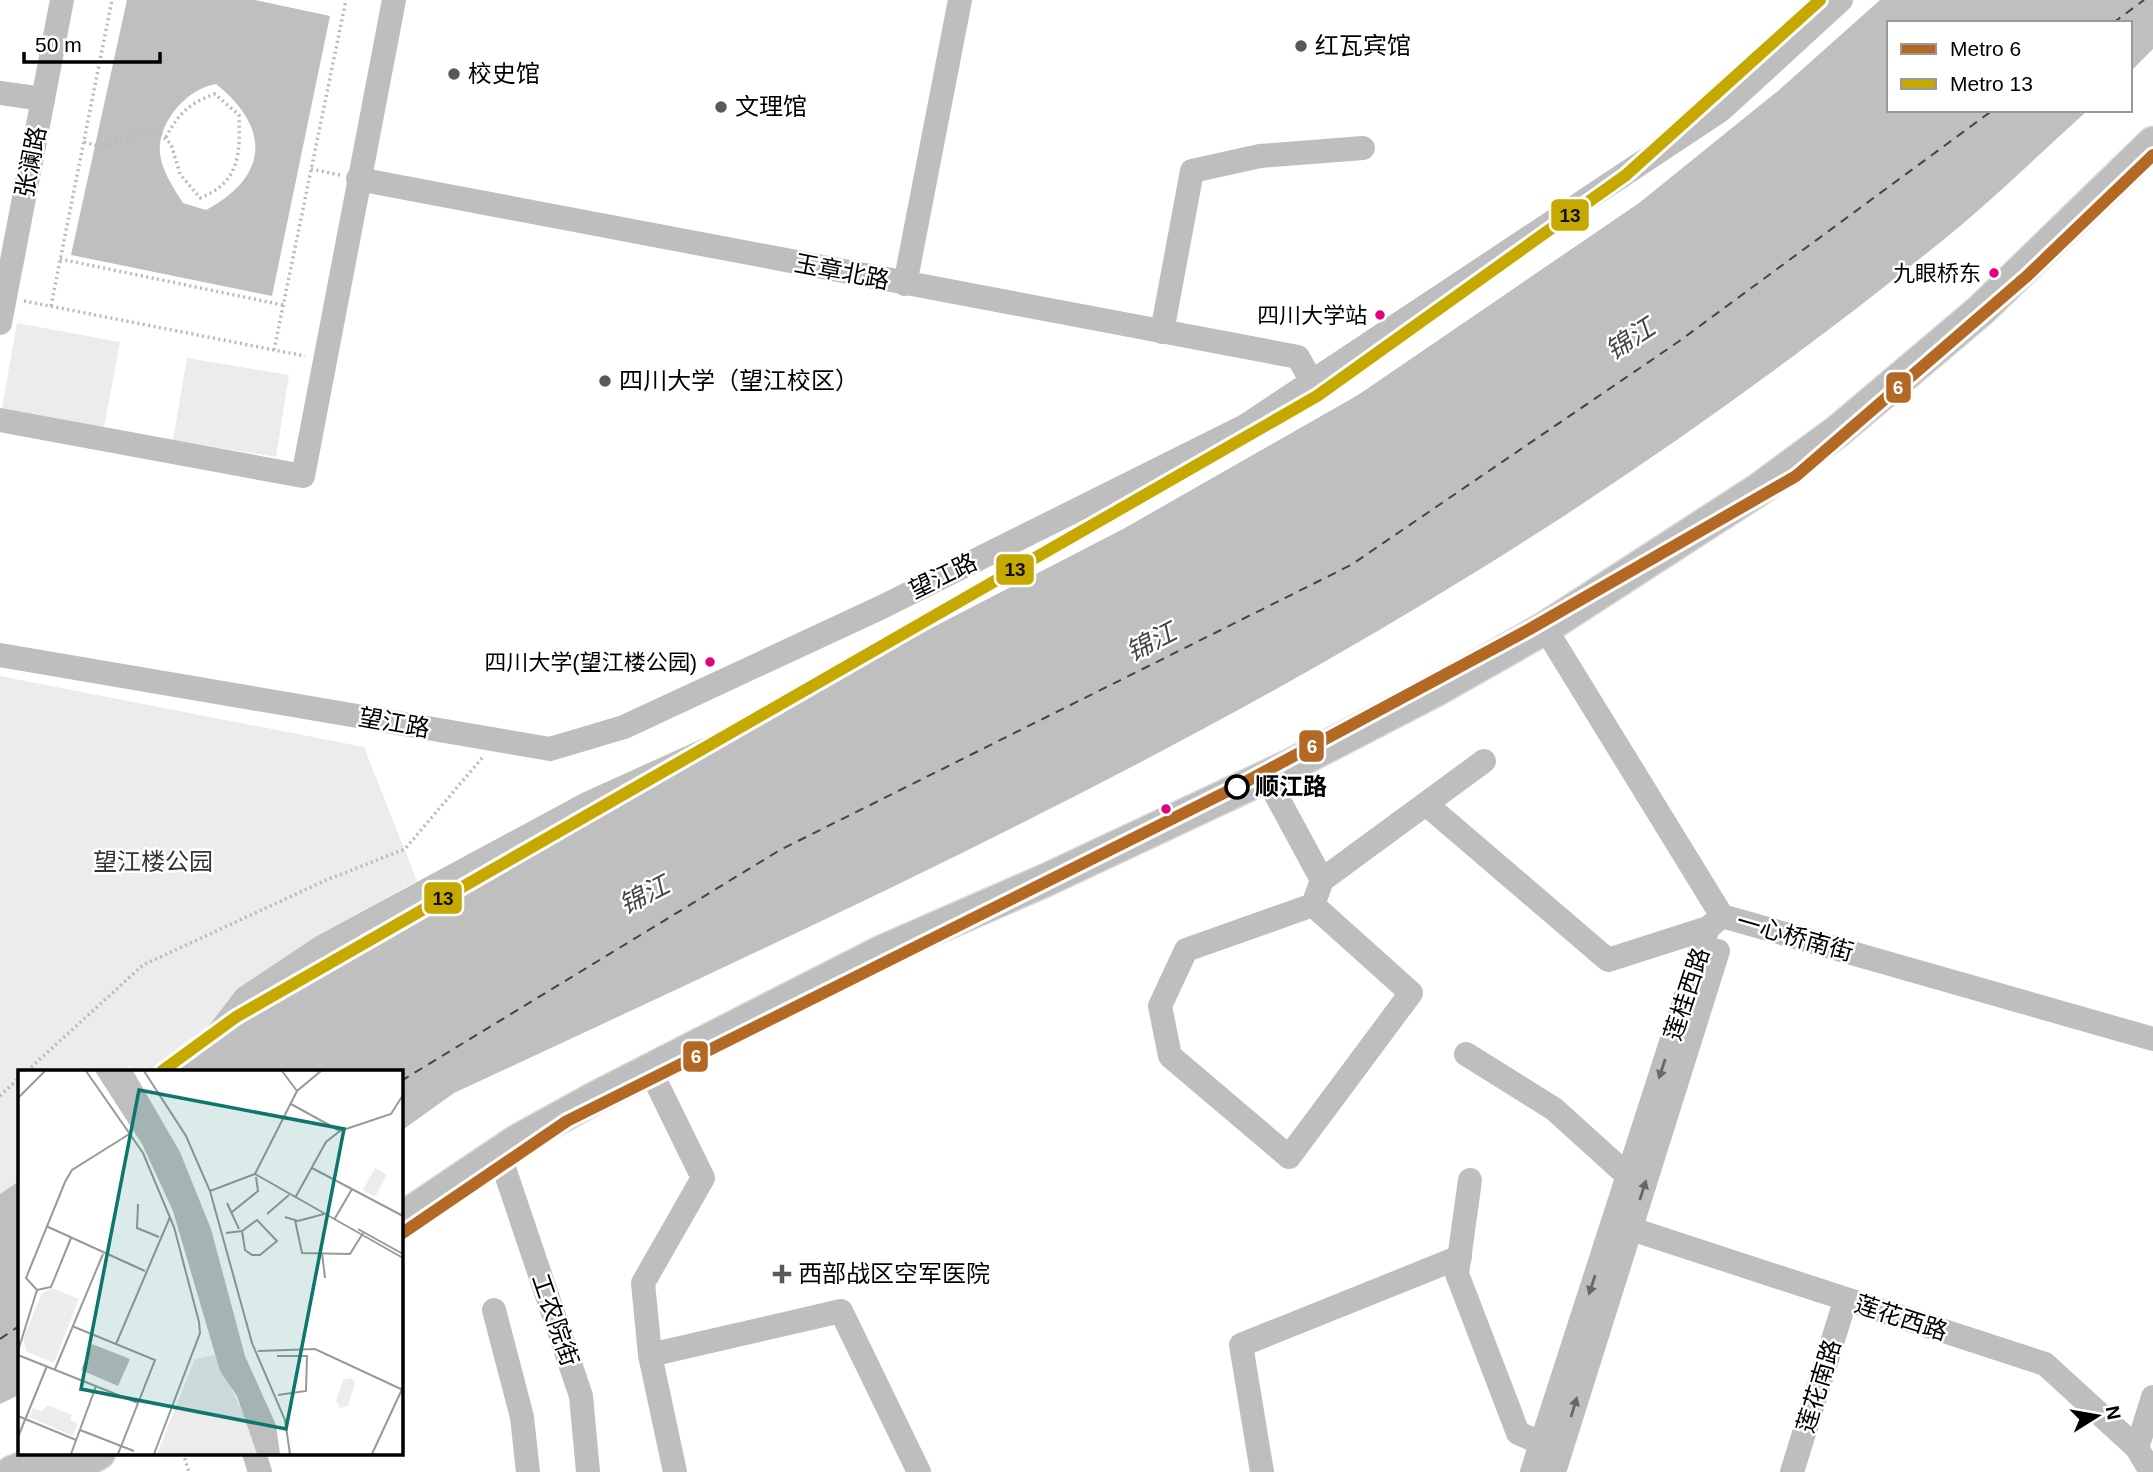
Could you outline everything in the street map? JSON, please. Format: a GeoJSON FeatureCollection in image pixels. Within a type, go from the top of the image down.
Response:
{"type":"FeatureCollection","features":[{"type":"Feature","properties":{"kind":"main road"},"geometry":{"type":"LineString","coordinates":[[402,1243],[526,1156],[658,1086],[889,968],[1059,894],[1275,793],[1447,704],[1549,636],[1838,431],[1980,311],[2153,143]]}},
{"type":"Feature","properties":{"kind":"main road"},"geometry":{"type":"LineString","coordinates":[[402,1218],[517,1141],[595,1098],[881,952],[1058,875],[1291,765],[1434,691],[1549,636],[1768,505],[1849,445],[1992,324],[2153,169]]}},
{"type":"Feature","properties":{"kind":"main road"},"geometry":{"type":"LineString","coordinates":[[12,1472],[59,1454]]}},
{"type":"Feature","properties":{"kind":"main road"},"geometry":{"type":"LineString","coordinates":[[67,1472],[97,1454]]}},
{"type":"Feature","properties":{"kind":"street","name":"张澜路"},"geometry":{"type":"LineString","coordinates":[[0,323],[62,0]]}},
{"type":"Feature","properties":{"kind":"street"},"geometry":{"type":"LineString","coordinates":[[0,420],[303,476],[394,0]]}},
{"type":"Feature","properties":{"kind":"street"},"geometry":{"type":"LineString","coordinates":[[905,284],[960,0]]}},
{"type":"Feature","properties":{"kind":"street","name":"望江路"},"geometry":{"type":"LineString","coordinates":[[0,655],[550,749],[624,727],[882,607],[1245,426],[1721,110],[1842,0]]}},
{"type":"Feature","properties":{"kind":"street"},"geometry":{"type":"LineString","coordinates":[[0,93],[43,99]]}},
{"type":"Feature","properties":{"kind":"street"},"geometry":{"type":"LineString","coordinates":[[1162,332],[1192,171],[1260,156],[1363,148]]}},
{"type":"Feature","properties":{"kind":"street","name":"玉章北路"},"geometry":{"type":"LineString","coordinates":[[358,179],[1298,357],[1312,382]]}},
{"type":"Feature","properties":{"kind":"street","name":"一心桥南街"},"geometry":{"type":"LineString","coordinates":[[1549,636],[1715,922],[2153,1039]]}},
{"type":"Feature","properties":{"kind":"street"},"geometry":{"type":"LineString","coordinates":[[1313,905],[1322,880],[1484,761]]}},
{"type":"Feature","properties":{"kind":"street"},"geometry":{"type":"LineString","coordinates":[[1275,793],[1322,880]]}},
{"type":"Feature","properties":{"kind":"street"},"geometry":{"type":"LineString","coordinates":[[1427,805],[1608,960],[1715,922]]}},
{"type":"Feature","properties":{"kind":"street"},"geometry":{"type":"LineString","coordinates":[[1313,905],[1411,993],[1289,1157],[1170,1056],[1160,1006],[1186,950],[1313,905]]}},
{"type":"Feature","properties":{"kind":"street","name":"莲桂西路"},"geometry":{"type":"LineString","coordinates":[[1554,1472],[1622,1226],[1628,1176],[1715,922]]}},
{"type":"Feature","properties":{"kind":"street","name":"莲桂西路"},"geometry":{"type":"LineString","coordinates":[[1532,1472],[1622,1226],[1723,935],[1715,922]]}},
{"type":"Feature","properties":{"kind":"street"},"geometry":{"type":"LineString","coordinates":[[1466,1054],[1554,1109],[1628,1176]]}},
{"type":"Feature","properties":{"kind":"street"},"geometry":{"type":"LineString","coordinates":[[658,1086],[703,1178],[643,1283],[650,1355],[675,1472]]}},
{"type":"Feature","properties":{"kind":"street","name":"工农院街"},"geometry":{"type":"LineString","coordinates":[[505,1171],[582,1396],[588,1472]]}},
{"type":"Feature","properties":{"kind":"street"},"geometry":{"type":"LineString","coordinates":[[1470,1180],[1458,1274],[1518,1433],[1541,1443]]}},
{"type":"Feature","properties":{"kind":"street","name":"莲花西路"},"geometry":{"type":"LineString","coordinates":[[1622,1226],[1845,1301],[2045,1364],[2137,1448],[2151,1472]]}},
{"type":"Feature","properties":{"kind":"street"},"geometry":{"type":"LineString","coordinates":[[1262,1472],[1241,1345],[1460,1257]]}},
{"type":"Feature","properties":{"kind":"street","name":"莲花南路"},"geometry":{"type":"LineString","coordinates":[[1792,1472],[1845,1301]]}},
{"type":"Feature","properties":{"kind":"street"},"geometry":{"type":"LineString","coordinates":[[494,1310],[522,1417],[528,1472]]}},
{"type":"Feature","properties":{"kind":"street"},"geometry":{"type":"LineString","coordinates":[[650,1355],[841,1311],[919,1472]]}},
{"type":"Feature","properties":{"kind":"street"},"geometry":{"type":"LineString","coordinates":[[2137,1448],[2153,1397]]}},
{"type":"Feature","properties":{"kind":"street"},"geometry":{"type":"LineString","coordinates":[[254,1454],[260,1472]]}},
{"type":"Feature","properties":{"kind":"path"},"geometry":{"type":"LineString","coordinates":[[51,306],[112,0]]}},
{"type":"Feature","properties":{"kind":"path"},"geometry":{"type":"LineString","coordinates":[[274,350],[346,0]]}},
{"type":"Feature","properties":{"kind":"path"},"geometry":{"type":"LineString","coordinates":[[84,142],[102,147],[154,128],[165,139],[171,144],[180,174],[200,198],[220,190],[240,155],[239,115],[215,94],[192,102],[172,125],[165,139]]}},
{"type":"Feature","properties":{"kind":"path"},"geometry":{"type":"LineString","coordinates":[[311,169],[358,179]]}},
{"type":"Feature","properties":{"kind":"path"},"geometry":{"type":"LineString","coordinates":[[60,258],[283,304]]}},
{"type":"Feature","properties":{"kind":"path"},"geometry":{"type":"LineString","coordinates":[[5,297],[325,360]]}},
{"type":"Feature","properties":{"kind":"path"},"geometry":{"type":"LineString","coordinates":[[28,1070],[143,965],[324,881],[405,849],[497,740]]}},
{"type":"Feature","properties":{"kind":"path"},"geometry":{"type":"LineString","coordinates":[[0,1096],[18,1079]]}},
{"type":"Feature","properties":{"kind":"path"},"geometry":{"type":"LineString","coordinates":[[183,1454],[189,1472]]}},
{"type":"Feature","properties":{"kind":"green space"},"geometry":{"type":"Polygon","coordinates":[[[17,323],[120,342],[104,428],[2,408],[17,323]]]}},
{"type":"Feature","properties":{"kind":"green space"},"geometry":{"type":"Polygon","coordinates":[[[187,358],[289,375],[276,457],[173,440],[187,358]]]}},
{"type":"Feature","properties":{"kind":"green space","name":"望江楼公园"},"geometry":{"type":"Polygon","coordinates":[[[0,676],[364,747],[417,881],[315,937],[237,989],[175,1070],[18,1070],[18,1182],[0,1194],[0,676]]]}},
{"type":"Feature","properties":{"kind":"water"},"geometry":{"type":"Polygon","coordinates":[[[127,0],[255,0],[330,16],[272,296],[71,255],[127,0]],[[216,84],[205,87],[184,100],[168,120],[160,142],[161,160],[183,203],[206,210],[227,197],[242,182],[251,167],[255,151],[254,134],[234,101],[216,84]]]}},
{"type":"Feature","properties":{"kind":"water","name":"锦江"},"geometry":{"type":"Polygon","coordinates":[[[1880,0],[2153,0],[2153,49],[2132,70],[2132,21],[1887,21],[1887,112],[2086,112],[1957,229],[1827,331],[1715,413],[1482,568],[1233,713],[976,846],[454,1093],[402,1130],[402,1070],[175,1070],[237,989],[315,937],[582,793],[825,683],[1123,529],[1358,395],[1639,203],[1779,90],[1880,0]]]}},
{"type":"Feature","properties":{"kind":"water"},"geometry":{"type":"Polygon","coordinates":[[[18,1182],[18,1395],[0,1404],[0,1194],[18,1182]]]}},
{"type":"Feature","properties":{"kind":"ferry route"},"geometry":{"type":"LineString","coordinates":[[2116,21],[2144,0]]}},
{"type":"Feature","properties":{"kind":"ferry route"},"geometry":{"type":"LineString","coordinates":[[402,1080],[780,850],[1351,565],[1678,342],[1990,112]]}},
{"type":"Feature","properties":{"kind":"ferry route"},"geometry":{"type":"LineString","coordinates":[[0,1339],[18,1327]]}},
{"type":"Feature","properties":{"kind":"metro line","name":"13"},"geometry":{"type":"LineString","coordinates":[[163,1070],[236,1017],[1317,396],[1626,175],[1820,0]]}},
{"type":"Feature","properties":{"kind":"metro line","name":"6"},"geometry":{"type":"LineString","coordinates":[[402,1233],[567,1121],[1236,787],[1528,630],[1796,476],[2027,276],[2153,155]]}},
{"type":"Feature","properties":{"kind":"place","name":"红瓦宾馆"},"geometry":{"type":"Point","coordinates":[1301,46]}},
{"type":"Feature","properties":{"kind":"place","name":"校史馆"},"geometry":{"type":"Point","coordinates":[454,74]}},
{"type":"Feature","properties":{"kind":"place","name":"文理馆"},"geometry":{"type":"Point","coordinates":[721,107]}},
{"type":"Feature","properties":{"kind":"place","name":"九眼桥东"},"geometry":{"type":"Point","coordinates":[1994,273]}},
{"type":"Feature","properties":{"kind":"place","name":"四川大学站"},"geometry":{"type":"Point","coordinates":[1380,315]}},
{"type":"Feature","properties":{"kind":"place","name":"四川大学（望江校区）"},"geometry":{"type":"Point","coordinates":[605,381]}},
{"type":"Feature","properties":{"kind":"place","name":"四川大学(望江楼公园)"},"geometry":{"type":"Point","coordinates":[710,662]}},
{"type":"Feature","properties":{"kind":"place","name":"顺江路"},"geometry":{"type":"Point","coordinates":[1237,787]}},
{"type":"Feature","properties":{"kind":"place","name":"西部战区空军医院"},"geometry":{"type":"Point","coordinates":[782,1274]}}]}
